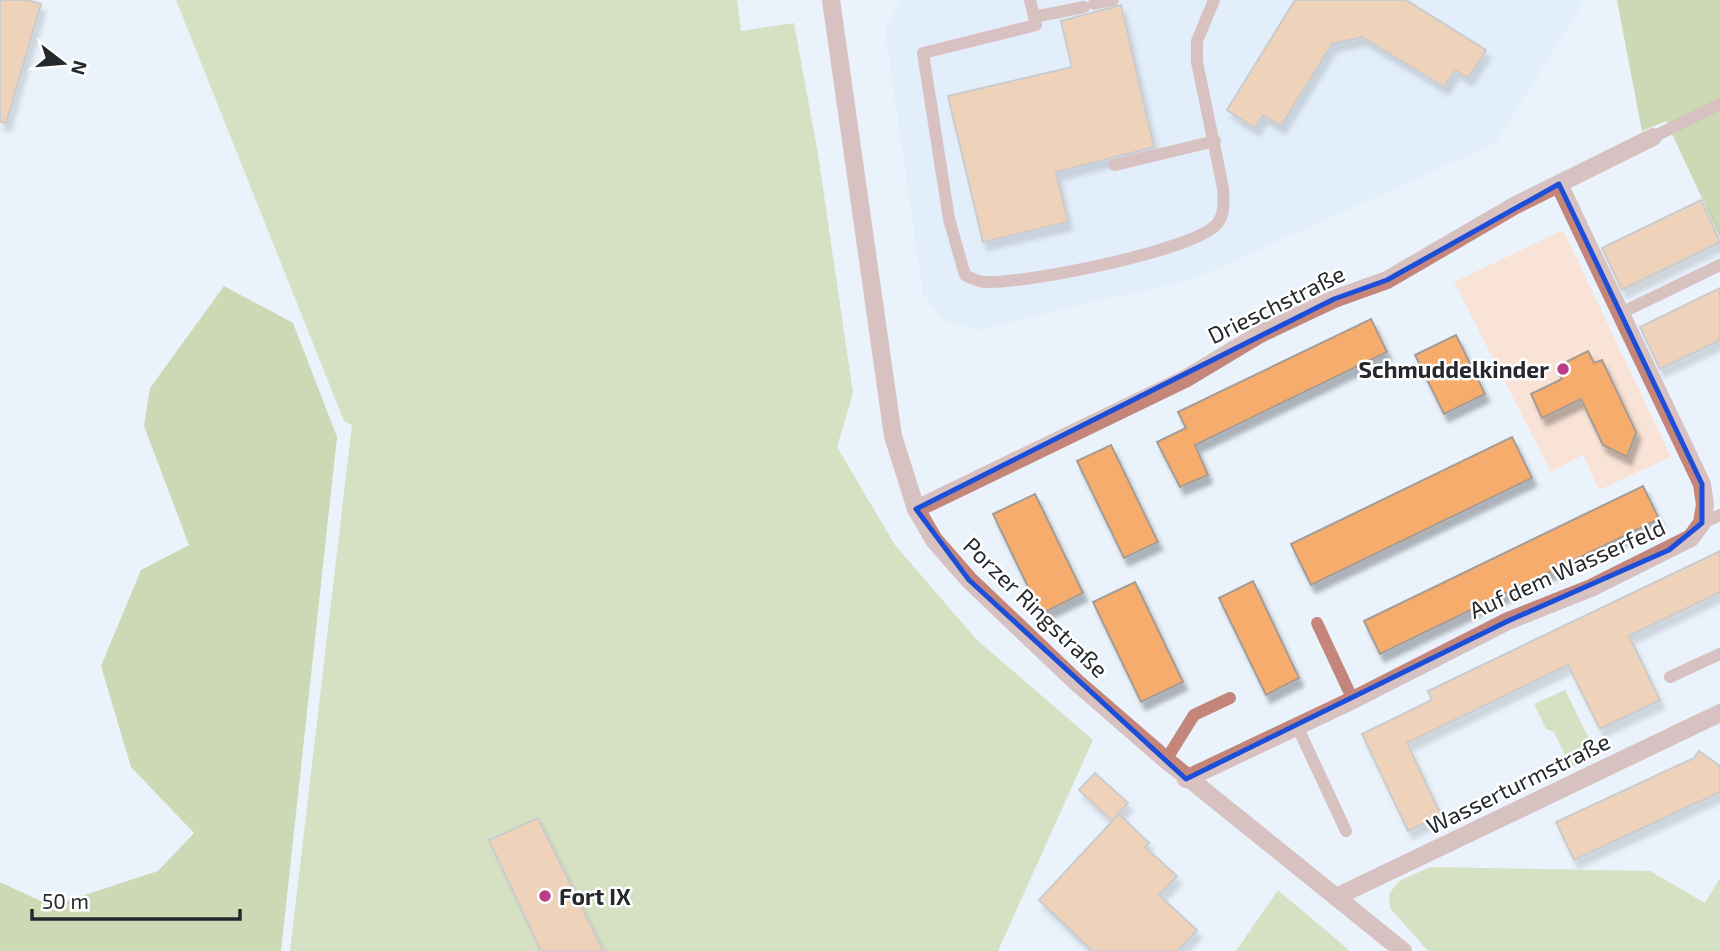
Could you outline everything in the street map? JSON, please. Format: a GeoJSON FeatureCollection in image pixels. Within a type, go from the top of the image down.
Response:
{"type":"FeatureCollection","features":[{"type":"Feature","properties":{"kind":"street","name":"Porzer Ringstraße"},"geometry":{"type":"LineString","coordinates":[[831,0],[893,436],[916,509],[934,540],[969,580],[1076,682],[1186,779],[1404,951]]}},
{"type":"Feature","properties":{"kind":"street","name":"Drieschstraße"},"geometry":{"type":"LineString","coordinates":[[916,509],[1185,379],[1260,334],[1334,299],[1387,280],[1559,184],[1653,137]]}},
{"type":"Feature","properties":{"kind":"street"},"geometry":{"type":"LineString","coordinates":[[1559,184],[1702,484],[1705,505],[1702,523]]}},
{"type":"Feature","properties":{"kind":"street","name":"Auf dem Wasserfeld"},"geometry":{"type":"LineString","coordinates":[[1186,779],[1353,700],[1509,620],[1591,588],[1669,550],[1691,538],[1702,523]]}},
{"type":"Feature","properties":{"kind":"street","name":"Wasserturmstraße"},"geometry":{"type":"LineString","coordinates":[[1336,897],[1720,713]]}},
{"type":"Feature","properties":{"kind":"lane"},"geometry":{"type":"LineString","coordinates":[[1030,0],[1036,25],[923,53],[949,219],[965,275],[982,282],[1042,278],[1157,250],[1201,235],[1217,223],[1224,209],[1215,141],[1197,62],[1197,41],[1214,0]]}},
{"type":"Feature","properties":{"kind":"lane"},"geometry":{"type":"LineString","coordinates":[[1034,17],[1113,0]]}},
{"type":"Feature","properties":{"kind":"lane"},"geometry":{"type":"LineString","coordinates":[[1653,137],[1720,104]]}},
{"type":"Feature","properties":{"kind":"lane"},"geometry":{"type":"LineString","coordinates":[[1115,165],[1215,141]]}},
{"type":"Feature","properties":{"kind":"lane"},"geometry":{"type":"LineString","coordinates":[[1621,313],[1720,265]]}},
{"type":"Feature","properties":{"kind":"lane"},"geometry":{"type":"LineString","coordinates":[[1702,523],[1720,515]]}},
{"type":"Feature","properties":{"kind":"lane"},"geometry":{"type":"LineString","coordinates":[[1317,623],[1353,700]]}},
{"type":"Feature","properties":{"kind":"lane"},"geometry":{"type":"LineString","coordinates":[[1670,677],[1720,654]]}},
{"type":"Feature","properties":{"kind":"lane"},"geometry":{"type":"LineString","coordinates":[[1166,760],[1194,715],[1230,698]]}},
{"type":"Feature","properties":{"kind":"lane"},"geometry":{"type":"LineString","coordinates":[[1297,726],[1346,831]]}},
{"type":"Feature","properties":{"kind":"highlighted area"},"geometry":{"type":"Polygon","coordinates":[[[1559,184],[1702,484],[1702,523],[1669,550],[1508,621],[1186,779],[969,580],[916,509],[1334,299],[1387,280],[1559,184]]]}},
{"type":"Feature","properties":{"kind":"shaded area"},"geometry":{"type":"Polygon","coordinates":[[[899,0],[1585,0],[1496,143],[1196,278],[977,330],[944,320],[923,294],[885,30],[899,0]]]}},
{"type":"Feature","properties":{"kind":"shaded area","name":"Schmuddelkinder"},"geometry":{"type":"Polygon","coordinates":[[[1563,230],[1671,457],[1599,490],[1583,455],[1551,472],[1454,282],[1563,230]]]}},
{"type":"Feature","properties":{"kind":"green space"},"geometry":{"type":"Polygon","coordinates":[[[176,0],[737,0],[741,31],[794,23],[818,154],[853,393],[837,447],[895,545],[977,640],[1093,740],[998,951],[290,951],[352,425],[344,421],[176,0]]]}},
{"type":"Feature","properties":{"kind":"green space"},"geometry":{"type":"Polygon","coordinates":[[[1617,0],[1720,0],[1720,237],[1666,121],[1642,131],[1617,0]]]}},
{"type":"Feature","properties":{"kind":"green space"},"geometry":{"type":"Polygon","coordinates":[[[224,286],[293,323],[337,437],[281,951],[0,951],[0,882],[51,906],[158,871],[194,833],[131,767],[101,666],[141,570],[189,545],[144,426],[150,388],[224,286]]]}},
{"type":"Feature","properties":{"kind":"green space"},"geometry":{"type":"Polygon","coordinates":[[[1565,690],[1597,755],[1571,768],[1554,732],[1546,729],[1534,704],[1565,690]]]}},
{"type":"Feature","properties":{"kind":"green space"},"geometry":{"type":"Polygon","coordinates":[[[1430,867],[1650,871],[1705,903],[1720,878],[1720,951],[1428,951],[1390,908],[1389,894],[1399,881],[1430,867]]]}},
{"type":"Feature","properties":{"kind":"green space"},"geometry":{"type":"Polygon","coordinates":[[[1278,890],[1350,951],[1236,951],[1278,890]]]}},
{"type":"Feature","properties":{"kind":"building"},"geometry":{"type":"Polygon","coordinates":[[[0,0],[28,0],[41,4],[6,123],[0,122],[0,0]]]}},
{"type":"Feature","properties":{"kind":"building"},"geometry":{"type":"Polygon","coordinates":[[[1295,0],[1406,0],[1486,50],[1468,78],[1455,70],[1444,87],[1362,37],[1332,44],[1281,126],[1263,115],[1255,128],[1227,110],[1295,0]]]}},
{"type":"Feature","properties":{"kind":"building"},"geometry":{"type":"Polygon","coordinates":[[[1121,5],[1154,147],[1056,172],[1068,222],[983,242],[948,96],[1072,67],[1061,21],[1121,5]]]}},
{"type":"Feature","properties":{"kind":"building"},"geometry":{"type":"Polygon","coordinates":[[[1701,200],[1720,242],[1622,290],[1602,248],[1701,200]]]}},
{"type":"Feature","properties":{"kind":"building"},"geometry":{"type":"Polygon","coordinates":[[[1720,288],[1720,340],[1660,369],[1640,327],[1720,288]]]}},
{"type":"Feature","properties":{"kind":"building"},"geometry":{"type":"Polygon","coordinates":[[[1371,319],[1387,352],[1195,445],[1208,475],[1180,487],[1157,442],[1186,428],[1178,412],[1371,319]]]}},
{"type":"Feature","properties":{"kind":"building"},"geometry":{"type":"Polygon","coordinates":[[[1456,335],[1485,394],[1444,414],[1415,355],[1456,335]]]}},
{"type":"Feature","properties":{"kind":"building"},"geometry":{"type":"Polygon","coordinates":[[[1588,351],[1594,363],[1602,360],[1636,432],[1627,457],[1603,445],[1581,399],[1542,418],[1531,394],[1562,379],[1556,367],[1588,351]]]}},
{"type":"Feature","properties":{"kind":"building"},"geometry":{"type":"Polygon","coordinates":[[[1512,437],[1532,478],[1311,585],[1291,544],[1512,437]]]}},
{"type":"Feature","properties":{"kind":"building"},"geometry":{"type":"Polygon","coordinates":[[[1111,445],[1158,542],[1124,558],[1077,461],[1111,445]]]}},
{"type":"Feature","properties":{"kind":"building"},"geometry":{"type":"Polygon","coordinates":[[[1643,486],[1659,519],[1380,654],[1364,621],[1643,486]]]}},
{"type":"Feature","properties":{"kind":"building"},"geometry":{"type":"Polygon","coordinates":[[[1035,494],[1083,593],[1041,614],[993,514],[1035,494]]]}},
{"type":"Feature","properties":{"kind":"building"},"geometry":{"type":"Polygon","coordinates":[[[1720,551],[1720,592],[1629,636],[1660,700],[1600,729],[1568,665],[1407,743],[1441,815],[1408,831],[1362,734],[1432,700],[1428,691],[1720,551]]]}},
{"type":"Feature","properties":{"kind":"building"},"geometry":{"type":"Polygon","coordinates":[[[1253,581],[1299,678],[1266,695],[1219,598],[1253,581]]]}},
{"type":"Feature","properties":{"kind":"building"},"geometry":{"type":"Polygon","coordinates":[[[1135,582],[1183,682],[1141,702],[1093,602],[1135,582]]]}},
{"type":"Feature","properties":{"kind":"building"},"geometry":{"type":"Polygon","coordinates":[[[1699,751],[1720,766],[1720,792],[1574,860],[1556,822],[1694,758],[1699,751]]]}},
{"type":"Feature","properties":{"kind":"building"},"geometry":{"type":"Polygon","coordinates":[[[1095,773],[1128,803],[1112,821],[1079,790],[1095,773]]]}},
{"type":"Feature","properties":{"kind":"building"},"geometry":{"type":"Polygon","coordinates":[[[1119,814],[1149,843],[1145,847],[1177,876],[1159,895],[1197,930],[1177,951],[1092,951],[1039,900],[1119,814]]]}},
{"type":"Feature","properties":{"kind":"building","name":"Fort IX"},"geometry":{"type":"Polygon","coordinates":[[[538,818],[603,951],[541,951],[489,840],[538,818]]]}},
{"type":"Feature","properties":{"kind":"place","name":"Schmuddelkinder"},"geometry":{"type":"Point","coordinates":[1563,369]}},
{"type":"Feature","properties":{"kind":"place","name":"Fort IX"},"geometry":{"type":"Point","coordinates":[545,896]}}]}
